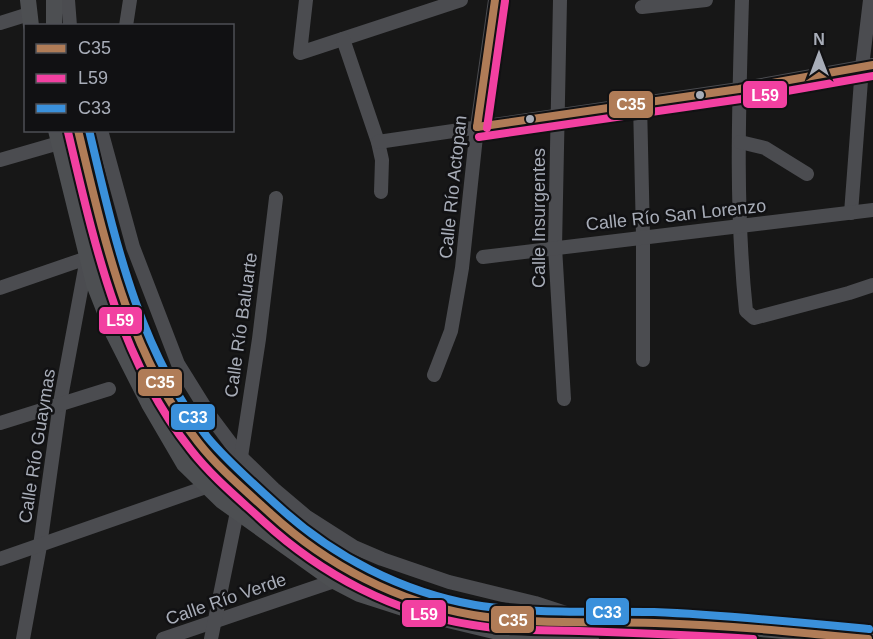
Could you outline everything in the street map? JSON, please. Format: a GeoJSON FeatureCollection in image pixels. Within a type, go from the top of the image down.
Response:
{"type":"FeatureCollection","features":[{"type":"Feature","properties":{"kind":"main road"},"geometry":{"type":"LineString","coordinates":[[54,0],[54,24]]}},
{"type":"Feature","properties":{"kind":"main road"},"geometry":{"type":"LineString","coordinates":[[78,132],[107,249],[137,332],[160,382],[194,436],[214,460],[282,525],[310,548],[374,584],[425,603],[463,613],[506,619],[713,624],[868,639]]}},
{"type":"Feature","properties":{"kind":"main road"},"geometry":{"type":"LineString","coordinates":[[58,137],[94,284],[114,335],[138,384],[184,464],[206,487],[237,512],[334,580],[359,594],[415,612],[498,632],[591,639]]}},
{"type":"Feature","properties":{"kind":"street"},"geometry":{"type":"LineString","coordinates":[[68,0],[70,24]]}},
{"type":"Feature","properties":{"kind":"street"},"geometry":{"type":"LineString","coordinates":[[126,24],[130,0]]}},
{"type":"Feature","properties":{"kind":"street"},"geometry":{"type":"LineString","coordinates":[[306,0],[300,53],[461,0]]}},
{"type":"Feature","properties":{"kind":"street","name":"Calle Río Actopan"},"geometry":{"type":"LineString","coordinates":[[434,375],[451,331],[462,268],[477,128],[495,0]]}},
{"type":"Feature","properties":{"kind":"street","name":"Calle Insurgentes"},"geometry":{"type":"LineString","coordinates":[[560,0],[555,247],[564,399]]}},
{"type":"Feature","properties":{"kind":"street"},"geometry":{"type":"LineString","coordinates":[[642,7],[706,0]]}},
{"type":"Feature","properties":{"kind":"street"},"geometry":{"type":"LineString","coordinates":[[742,0],[740,226],[746,311],[754,318],[873,285]]}},
{"type":"Feature","properties":{"kind":"street"},"geometry":{"type":"LineString","coordinates":[[851,213],[867,66],[870,0]]}},
{"type":"Feature","properties":{"kind":"street"},"geometry":{"type":"LineString","coordinates":[[0,23],[29,13]]}},
{"type":"Feature","properties":{"kind":"street"},"geometry":{"type":"LineString","coordinates":[[343,39],[378,142],[382,160],[381,192]]}},
{"type":"Feature","properties":{"kind":"street"},"geometry":{"type":"LineString","coordinates":[[378,142],[740,89],[867,66]]}},
{"type":"Feature","properties":{"kind":"street"},"geometry":{"type":"LineString","coordinates":[[640,103],[643,360]]}},
{"type":"Feature","properties":{"kind":"street"},"geometry":{"type":"LineString","coordinates":[[102,132],[133,247],[178,364],[211,417],[241,457],[307,517],[354,547],[449,582],[535,603],[589,621]]}},
{"type":"Feature","properties":{"kind":"street"},"geometry":{"type":"LineString","coordinates":[[106,147],[110,132]]}},
{"type":"Feature","properties":{"kind":"street"},"geometry":{"type":"LineString","coordinates":[[0,159],[58,137]]}},
{"type":"Feature","properties":{"kind":"street"},"geometry":{"type":"LineString","coordinates":[[740,142],[765,148],[807,174]]}},
{"type":"Feature","properties":{"kind":"street","name":"Calle Río Baluarte"},"geometry":{"type":"LineString","coordinates":[[241,457],[259,339],[276,198]]}},
{"type":"Feature","properties":{"kind":"street","name":"Calle Río San Lorenzo"},"geometry":{"type":"LineString","coordinates":[[483,257],[873,210]]}},
{"type":"Feature","properties":{"kind":"street"},"geometry":{"type":"LineString","coordinates":[[0,288],[87,258]]}},
{"type":"Feature","properties":{"kind":"street","name":"Calle Río Guaymas"},"geometry":{"type":"LineString","coordinates":[[23,639],[40,546],[60,403],[87,258]]}},
{"type":"Feature","properties":{"kind":"street"},"geometry":{"type":"LineString","coordinates":[[0,423],[109,389]]}},
{"type":"Feature","properties":{"kind":"street"},"geometry":{"type":"LineString","coordinates":[[0,559],[206,487]]}},
{"type":"Feature","properties":{"kind":"street"},"geometry":{"type":"LineString","coordinates":[[211,639],[237,512]]}},
{"type":"Feature","properties":{"kind":"street","name":"Calle Río Verde"},"geometry":{"type":"LineString","coordinates":[[163,639],[334,580]]}},
{"type":"Feature","properties":{"kind":"transit line","name":"C35"},"geometry":{"type":"LineString","coordinates":[[477,127],[495,0]]}},
{"type":"Feature","properties":{"kind":"transit line","name":"L59"},"geometry":{"type":"LineString","coordinates":[[487,128],[505,1]]}},
{"type":"Feature","properties":{"kind":"transit line","name":"C35"},"geometry":{"type":"LineString","coordinates":[[477,127],[739,89],[873,65]]}},
{"type":"Feature","properties":{"kind":"transit line","name":"L59"},"geometry":{"type":"LineString","coordinates":[[479,137],[741,99],[873,76]]}},
{"type":"Feature","properties":{"kind":"transit line","name":"L59"},"geometry":{"type":"LineString","coordinates":[[68,132],[99,257],[112,298],[127,339],[166,415],[191,450],[217,479],[263,521],[310,558],[360,589],[387,601],[415,611],[473,625],[513,629],[753,639]]}},
{"type":"Feature","properties":{"kind":"transit line","name":"C35"},"geometry":{"type":"LineString","coordinates":[[78,132],[109,253],[122,293],[153,371],[174,407],[198,442],[233,480],[293,532],[339,565],[390,591],[417,601],[473,615],[541,621],[708,625],[868,639]]}},
{"type":"Feature","properties":{"kind":"transit line","name":"C33"},"geometry":{"type":"LineString","coordinates":[[89,132],[108,210],[132,291],[163,368],[184,404],[208,438],[242,474],[300,525],[346,557],[370,570],[421,591],[448,599],[496,608],[708,615],[869,629]]}}]}
